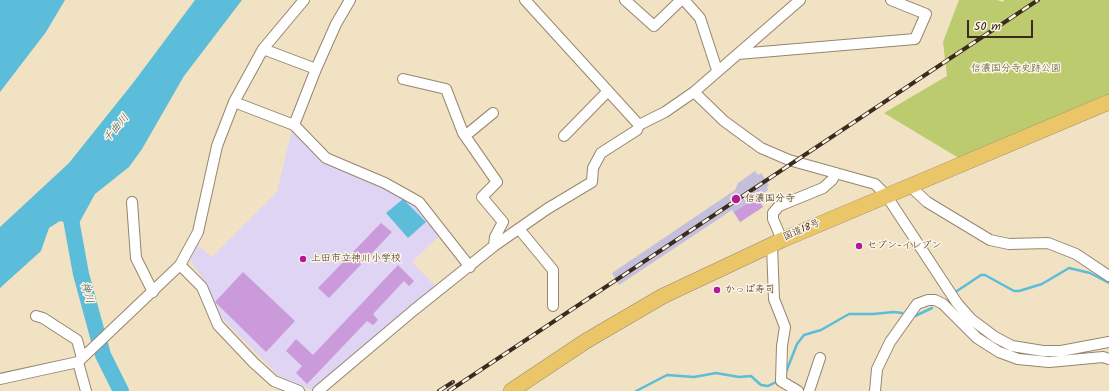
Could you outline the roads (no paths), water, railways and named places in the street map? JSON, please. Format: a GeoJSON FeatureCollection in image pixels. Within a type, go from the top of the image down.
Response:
{"type":"FeatureCollection","features":[{"type":"Feature","properties":{"kind":"highway","name":"国道18号"},"geometry":{"type":"LineString","coordinates":[[513,390],[586,341],[664,296],[777,243],[886,195],[1109,102]]}},
{"type":"Feature","properties":{"kind":"street"},"geometry":{"type":"LineString","coordinates":[[0,380],[80,360],[180,265],[198,232],[217,146],[234,102],[263,49],[304,0]]}},
{"type":"Feature","properties":{"kind":"street"},"geometry":{"type":"LineString","coordinates":[[294,125],[336,24],[350,0]]}},
{"type":"Feature","properties":{"kind":"street"},"geometry":{"type":"LineString","coordinates":[[525,0],[639,126]]}},
{"type":"Feature","properties":{"kind":"street"},"geometry":{"type":"LineString","coordinates":[[625,0],[654,26],[682,0],[700,18],[717,70]]}},
{"type":"Feature","properties":{"kind":"street"},"geometry":{"type":"LineString","coordinates":[[738,54],[915,39],[926,14],[891,0]]}},
{"type":"Feature","properties":{"kind":"street"},"geometry":{"type":"LineString","coordinates":[[318,391],[414,310],[470,267],[494,246],[519,228],[592,182],[593,168],[601,153],[637,130],[639,126],[665,112],[694,92],[794,2]]}},
{"type":"Feature","properties":{"kind":"street"},"geometry":{"type":"LineString","coordinates":[[263,49],[316,69]]}},
{"type":"Feature","properties":{"kind":"street"},"geometry":{"type":"LineString","coordinates":[[403,80],[446,89],[465,136],[497,182],[482,197],[503,222],[494,237],[494,246]]}},
{"type":"Feature","properties":{"kind":"street"},"geometry":{"type":"LineString","coordinates":[[564,136],[608,91]]}},
{"type":"Feature","properties":{"kind":"street"},"geometry":{"type":"LineString","coordinates":[[694,92],[724,121],[761,148],[789,160],[875,184],[886,195],[957,303],[985,331],[1012,346],[1033,350],[1061,351],[1109,342]]}},
{"type":"Feature","properties":{"kind":"street"},"geometry":{"type":"LineString","coordinates":[[234,102],[294,125],[326,158],[385,183],[419,202],[470,267]]}},
{"type":"Feature","properties":{"kind":"street"},"geometry":{"type":"LineString","coordinates":[[465,136],[493,113]]}},
{"type":"Feature","properties":{"kind":"street"},"geometry":{"type":"LineString","coordinates":[[798,391],[781,381],[780,364],[786,327],[774,299],[777,243],[772,219],[779,206],[823,188],[832,180],[836,173]]}},
{"type":"Feature","properties":{"kind":"street"},"geometry":{"type":"LineString","coordinates":[[910,186],[928,202],[990,240],[1009,244],[1048,243],[1076,254],[1109,276]]}},
{"type":"Feature","properties":{"kind":"street"},"geometry":{"type":"LineString","coordinates":[[132,202],[136,258],[152,292]]}},
{"type":"Feature","properties":{"kind":"street"},"geometry":{"type":"LineString","coordinates":[[519,228],[553,270],[553,306]]}},
{"type":"Feature","properties":{"kind":"street"},"geometry":{"type":"LineString","coordinates":[[180,265],[202,287],[218,324],[254,363],[274,381],[299,391]]}},
{"type":"Feature","properties":{"kind":"street"},"geometry":{"type":"LineString","coordinates":[[875,391],[877,369],[890,342],[918,304],[928,300],[935,300],[943,304],[977,338],[999,352],[1018,359],[1049,362],[1103,357],[1109,359]]}},
{"type":"Feature","properties":{"kind":"street"},"geometry":{"type":"LineString","coordinates":[[36,316],[43,318],[77,340],[85,391]]}},
{"type":"Feature","properties":{"kind":"street"},"geometry":{"type":"LineString","coordinates":[[809,391],[820,358]]}},
{"type":"Feature","properties":{"kind":"street"},"geometry":{"type":"LineString","coordinates":[[776,391],[786,384]]}},
{"type":"Feature","properties":{"kind":"water"},"geometry":{"type":"Polygon","coordinates":[[[0,0],[65,0],[46,32],[0,92],[0,0]]]}},
{"type":"Feature","properties":{"kind":"water","name":"千曲川"},"geometry":{"type":"Polygon","coordinates":[[[195,0],[242,0],[184,76],[142,149],[129,167],[95,194],[78,225],[60,221],[49,228],[41,251],[0,288],[0,227],[69,163],[133,83],[195,0]]]}},
{"type":"Feature","properties":{"kind":"water"},"geometry":{"type":"Polygon","coordinates":[[[403,199],[426,222],[408,238],[386,213],[403,199]]]}},
{"type":"Feature","properties":{"kind":"waterway","name":"神川"},"geometry":{"type":"LineString","coordinates":[[68,203],[81,274],[103,355],[121,391]]}},
{"type":"Feature","properties":{"kind":"waterway"},"geometry":{"type":"LineString","coordinates":[[954,293],[981,275],[985,275],[1014,291],[1019,291],[1042,284],[1069,268],[1090,273],[1109,283]]}},
{"type":"Feature","properties":{"kind":"waterway"},"geometry":{"type":"LineString","coordinates":[[915,316],[932,308]]}},
{"type":"Feature","properties":{"kind":"waterway"},"geometry":{"type":"LineString","coordinates":[[786,372],[797,344],[804,335],[821,330],[849,314],[902,313]]}},
{"type":"Feature","properties":{"kind":"waterway"},"geometry":{"type":"LineString","coordinates":[[636,391],[667,375],[694,377],[716,373],[739,377],[751,376],[761,385],[768,386],[778,381]]}},
{"type":"Feature","properties":{"kind":"railway"},"geometry":{"type":"LineString","coordinates":[[449,391],[1038,0]]}},
{"type":"Feature","properties":{"kind":"railway"},"geometry":{"type":"LineString","coordinates":[[439,391],[453,382]]}},
{"type":"Feature","properties":{"kind":"place","name":"信濃国分寺"},"geometry":{"type":"Point","coordinates":[736,199]}},
{"type":"Feature","properties":{"kind":"place","name":"セブン-イレブン"},"geometry":{"type":"Point","coordinates":[859,246]}},
{"type":"Feature","properties":{"kind":"place","name":"上田市立神川小学校"},"geometry":{"type":"Point","coordinates":[303,259]}},
{"type":"Feature","properties":{"kind":"place","name":"かっぱ寿司"},"geometry":{"type":"Point","coordinates":[717,290]}},
{"type":"Feature","properties":{"kind":"park label","name":"信濃国分寺史跡公園"},"geometry":{"type":"Point","coordinates":[1016,69]}}]}
